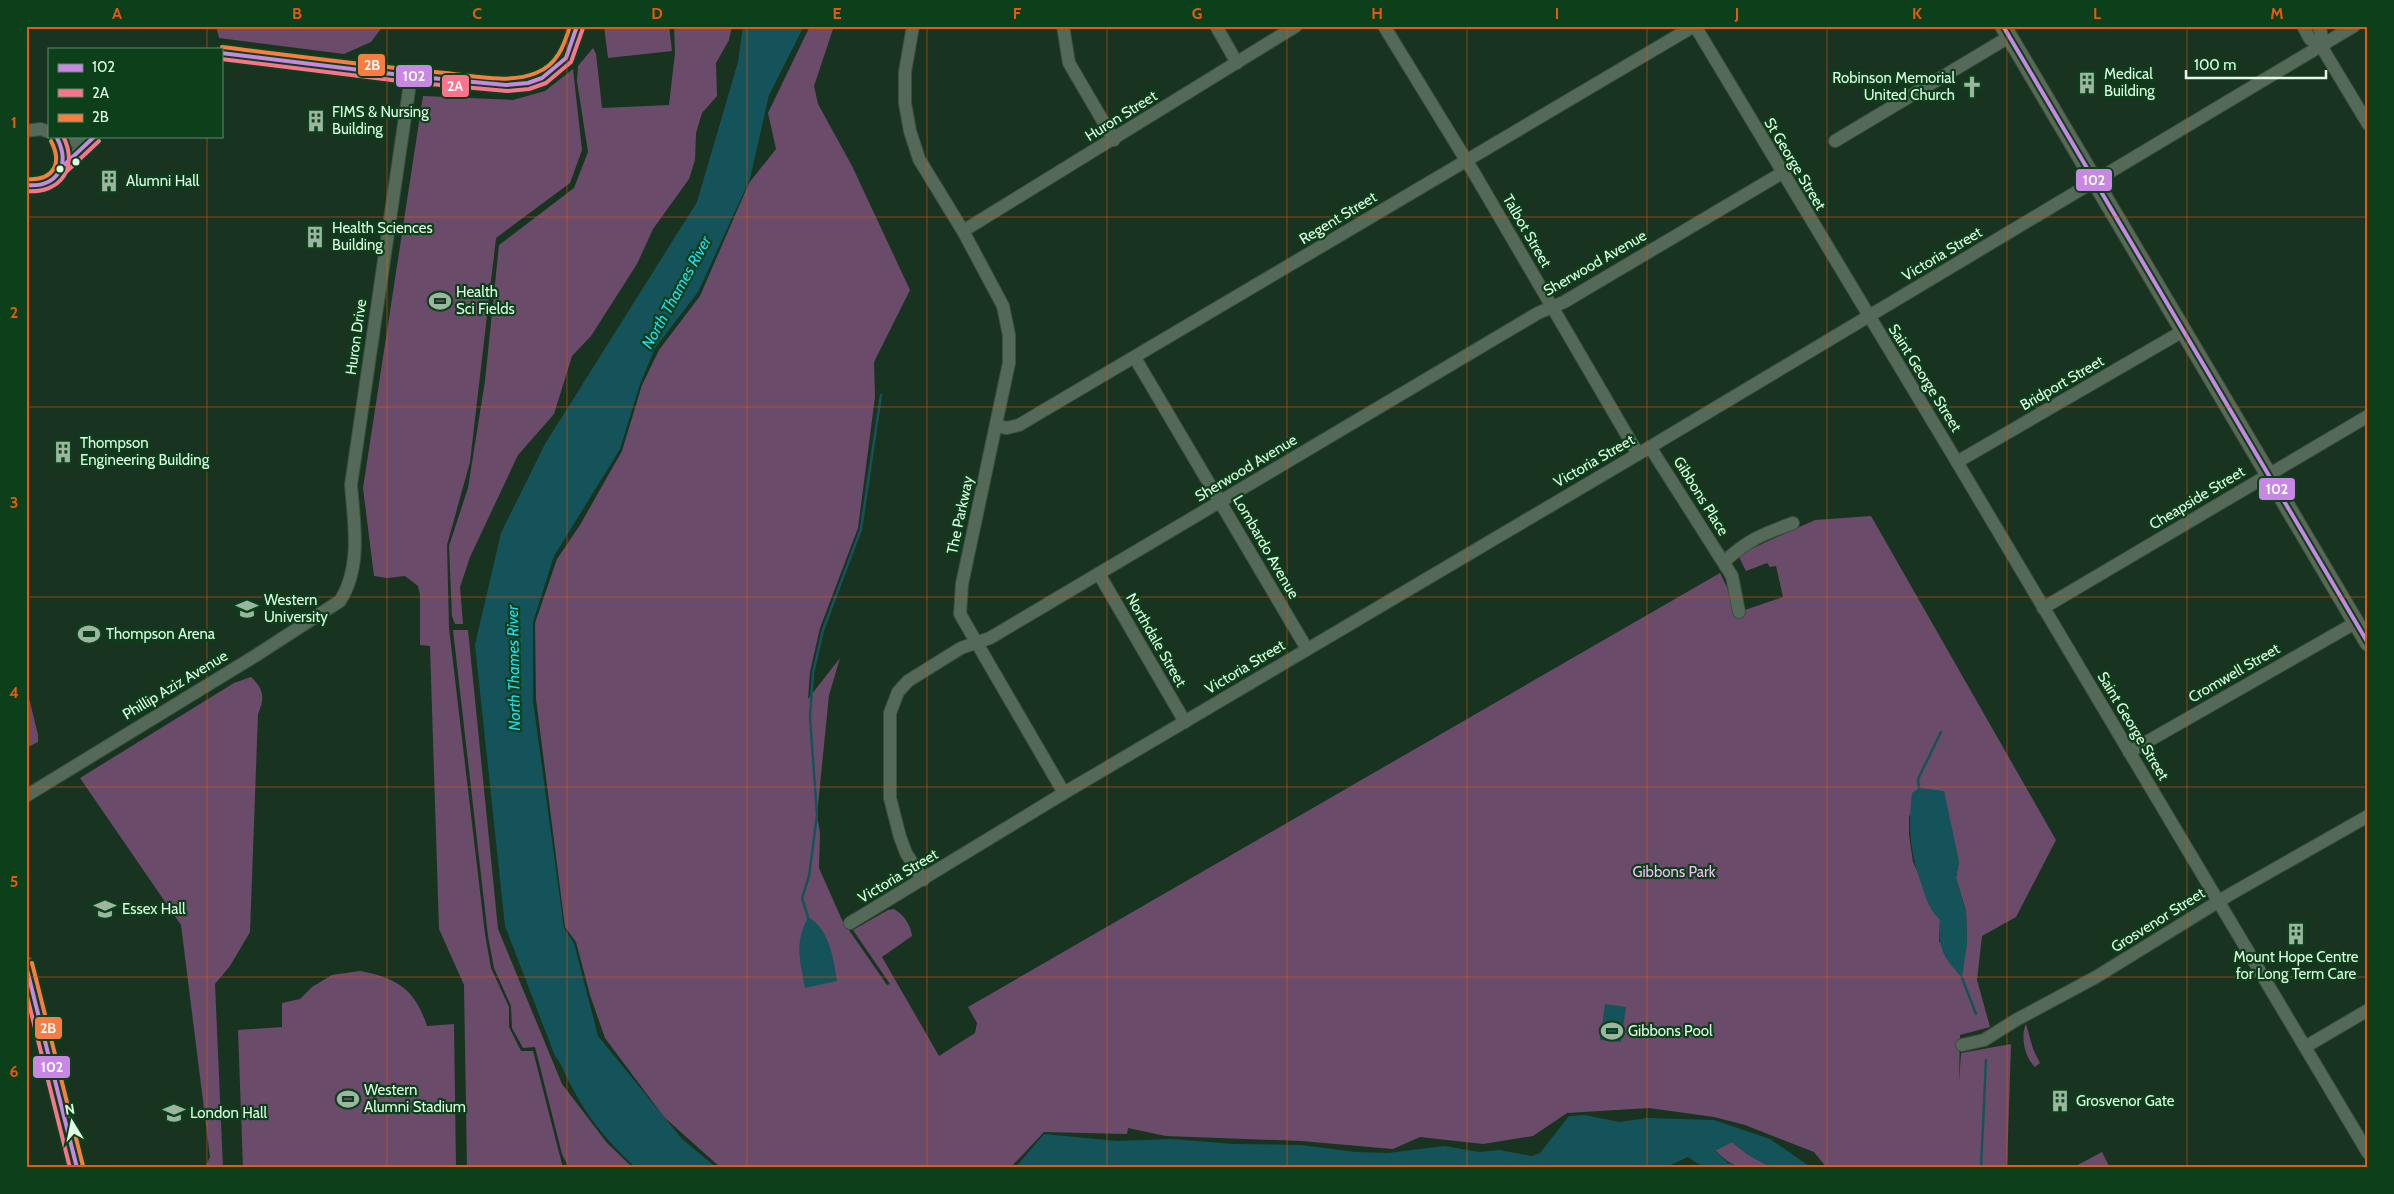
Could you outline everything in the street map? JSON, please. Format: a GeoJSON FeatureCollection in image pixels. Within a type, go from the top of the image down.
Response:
{"type":"FeatureCollection","features":[{"type":"Feature","properties":{"kind":"main road"},"geometry":{"type":"LineString","coordinates":[[2006,31],[2368,643]]}},
{"type":"Feature","properties":{"kind":"main road"},"geometry":{"type":"LineString","coordinates":[[26,965],[77,1168]]}},
{"type":"Feature","properties":{"kind":"street"},"geometry":{"type":"LineString","coordinates":[[222,53],[409,76],[506,85],[528,83],[542,78],[566,58],[577,26]]}},
{"type":"Feature","properties":{"kind":"street","name":"The Parkway"},"geometry":{"type":"LineString","coordinates":[[913,26],[905,72],[905,103],[910,131],[919,159],[998,292],[1007,318],[1010,349],[1009,363],[959,600],[962,620],[1064,793]]}},
{"type":"Feature","properties":{"kind":"street"},"geometry":{"type":"LineString","coordinates":[[1063,26],[1069,63],[1114,140]]}},
{"type":"Feature","properties":{"kind":"street"},"geometry":{"type":"LineString","coordinates":[[1216,26],[1237,63]]}},
{"type":"Feature","properties":{"kind":"street","name":"Huron Street"},"geometry":{"type":"LineString","coordinates":[[962,230],[1114,140],[1296,26]]}},
{"type":"Feature","properties":{"kind":"street","name":"Talbot Street"},"geometry":{"type":"LineString","coordinates":[[1384,26],[1553,307],[1638,454]]}},
{"type":"Feature","properties":{"kind":"street","name":"Regent Street"},"geometry":{"type":"LineString","coordinates":[[996,426],[1007,428],[1019,425],[1694,26]]}},
{"type":"Feature","properties":{"kind":"street","name":"St George Street"},"geometry":{"type":"LineString","coordinates":[[1694,26],[1869,318]]}},
{"type":"Feature","properties":{"kind":"street"},"geometry":{"type":"LineString","coordinates":[[2303,26],[2310,38],[2322,46],[2368,124]]}},
{"type":"Feature","properties":{"kind":"street"},"geometry":{"type":"LineString","coordinates":[[2318,26],[2321,32],[2322,46]]}},
{"type":"Feature","properties":{"kind":"street","name":"Victoria Street"},"geometry":{"type":"LineString","coordinates":[[850,923],[924,880],[1064,793],[1869,318],[2354,26]]}},
{"type":"Feature","properties":{"kind":"street"},"geometry":{"type":"LineString","coordinates":[[1835,141],[2006,31]]}},
{"type":"Feature","properties":{"kind":"street","name":"Huron Drive"},"geometry":{"type":"LineString","coordinates":[[340,601],[347,589],[354,569],[354,524],[350,485],[409,90],[409,76]]}},
{"type":"Feature","properties":{"kind":"street"},"geometry":{"type":"LineString","coordinates":[[26,130],[41,129],[48,132]]}},
{"type":"Feature","properties":{"kind":"street"},"geometry":{"type":"LineString","coordinates":[[56,138],[62,145],[63,166]]}},
{"type":"Feature","properties":{"kind":"street"},"geometry":{"type":"LineString","coordinates":[[64,138],[75,141],[88,138]]}},
{"type":"Feature","properties":{"kind":"street"},"geometry":{"type":"LineString","coordinates":[[26,185],[45,184],[58,176],[63,166],[92,138]]}},
{"type":"Feature","properties":{"kind":"street","name":"Sherwood Avenue"},"geometry":{"type":"LineString","coordinates":[[924,880],[903,845],[890,798],[890,713],[898,692],[908,680],[960,648],[990,638],[1538,313],[1564,302],[1782,173]]}},
{"type":"Feature","properties":{"kind":"street","name":"Saint George Street"},"geometry":{"type":"LineString","coordinates":[[1869,318],[1957,462],[2368,1153]]}},
{"type":"Feature","properties":{"kind":"street","name":"Bridport Street"},"geometry":{"type":"LineString","coordinates":[[1957,462],[2183,331]]}},
{"type":"Feature","properties":{"kind":"street","name":"Lombardo Avenue"},"geometry":{"type":"LineString","coordinates":[[1135,358],[1307,649]]}},
{"type":"Feature","properties":{"kind":"street","name":"Cheapside Street"},"geometry":{"type":"LineString","coordinates":[[2043,608],[2368,416]]}},
{"type":"Feature","properties":{"kind":"street","name":"Gibbons Place"},"geometry":{"type":"LineString","coordinates":[[1650,447],[1724,562],[1735,584],[1739,612]]}},
{"type":"Feature","properties":{"kind":"street","name":"Gibbons Place"},"geometry":{"type":"LineString","coordinates":[[1724,562],[1741,546],[1758,536],[1792,523]]}},
{"type":"Feature","properties":{"kind":"street","name":"Northdale Street"},"geometry":{"type":"LineString","coordinates":[[1099,574],[1185,722]]}},
{"type":"Feature","properties":{"kind":"street","name":"Phillip Aziz Avenue"},"geometry":{"type":"LineString","coordinates":[[26,796],[255,656],[340,601]]}},
{"type":"Feature","properties":{"kind":"street","name":"Cromwell Street"},"geometry":{"type":"LineString","coordinates":[[2130,752],[2356,623]]}},
{"type":"Feature","properties":{"kind":"street","name":"Grosvenor Street"},"geometry":{"type":"LineString","coordinates":[[1962,1045],[1984,1040],[2021,1017],[2096,977],[2218,902],[2368,816]]}},
{"type":"Feature","properties":{"kind":"street"},"geometry":{"type":"LineString","coordinates":[[2305,1047],[2368,1010]]}},
{"type":"Feature","properties":{"kind":"green space"},"geometry":{"type":"Polygon","coordinates":[[[216,26],[383,26],[371,42],[344,54],[219,38],[216,26]]]}},
{"type":"Feature","properties":{"kind":"green space"},"geometry":{"type":"Polygon","coordinates":[[[604,26],[669,26],[672,51],[608,58],[604,26]]]}},
{"type":"Feature","properties":{"kind":"green space"},"geometry":{"type":"Polygon","coordinates":[[[674,26],[732,26],[729,40],[716,63],[717,96],[702,113],[696,133],[695,160],[689,179],[653,229],[637,264],[591,336],[572,356],[554,414],[518,455],[470,557],[460,587],[463,624],[455,624],[452,616],[449,546],[468,488],[485,381],[499,245],[574,188],[588,152],[577,81],[578,66],[593,48],[596,54],[602,108],[669,105],[675,53],[674,26]]]}},
{"type":"Feature","properties":{"kind":"green space","name":"Gibbons Park"},"geometry":{"type":"Polygon","coordinates":[[[810,26],[834,26],[814,86],[818,104],[852,166],[910,290],[874,362],[875,397],[858,528],[820,628],[810,672],[808,699],[840,658],[829,695],[817,815],[820,833],[819,868],[842,920],[887,985],[890,984],[853,930],[888,910],[894,909],[906,920],[912,936],[882,957],[939,1056],[975,1033],[977,1023],[968,1007],[1720,573],[1739,612],[1783,597],[1776,566],[1770,567],[1767,563],[1746,571],[1739,557],[1744,552],[1815,520],[1871,516],[2056,840],[2016,917],[1982,936],[1977,980],[1990,1027],[1960,1035],[1959,1083],[1961,1053],[2011,1044],[2007,1168],[1827,1168],[1814,1152],[1745,1125],[1714,1117],[1649,1108],[1567,1113],[1533,1136],[1483,1144],[1420,1137],[1393,1149],[1301,1141],[1166,1136],[1128,1128],[1127,1134],[1044,1132],[1010,1168],[721,1168],[664,1117],[605,1038],[590,995],[576,942],[565,927],[536,699],[535,623],[557,559],[580,525],[622,451],[642,385],[659,350],[700,296],[749,183],[776,149],[768,113],[810,26]],[[1909,815],[1909,835],[1913,862],[1940,920],[1939,942],[1967,944],[1966,911],[1956,878],[1959,861],[1909,815]]]}},
{"type":"Feature","properties":{"kind":"green space"},"geometry":{"type":"Polygon","coordinates":[[[573,69],[582,150],[570,183],[496,238],[470,462],[447,545],[449,628],[485,934],[491,968],[509,1007],[509,1027],[521,1051],[533,1051],[563,1168],[467,1168],[464,985],[439,929],[430,646],[420,645],[420,594],[418,586],[405,576],[387,578],[374,576],[363,488],[423,96],[513,100],[545,91],[573,69]]]}},
{"type":"Feature","properties":{"kind":"green space"},"geometry":{"type":"Polygon","coordinates":[[[453,630],[468,630],[498,929],[562,1084],[607,1143],[633,1168],[569,1168],[562,1154],[535,1047],[523,1048],[512,1028],[511,1006],[494,968],[488,936],[453,630]]]}},
{"type":"Feature","properties":{"kind":"green space"},"geometry":{"type":"Polygon","coordinates":[[[251,677],[261,690],[262,703],[258,714],[250,932],[230,966],[215,984],[223,1168],[205,1168],[210,1157],[181,925],[80,778],[234,683],[251,677]]]}},
{"type":"Feature","properties":{"kind":"green space"},"geometry":{"type":"Polygon","coordinates":[[[26,686],[38,742],[26,748],[26,686]]]}},
{"type":"Feature","properties":{"kind":"green space","name":"Western Alumni Stadium"},"geometry":{"type":"Polygon","coordinates":[[[360,971],[384,977],[403,987],[417,1003],[427,1026],[454,1024],[456,1168],[243,1168],[238,1030],[282,1027],[282,1003],[300,999],[312,987],[332,975],[360,971]]]}},
{"type":"Feature","properties":{"kind":"green space"},"geometry":{"type":"Polygon","coordinates":[[[2026,1024],[2033,1049],[2040,1063],[2035,1067],[2031,1063],[2024,1047],[2023,1035],[2026,1024]]]}},
{"type":"Feature","properties":{"kind":"green space"},"geometry":{"type":"Polygon","coordinates":[[[1732,1142],[1747,1154],[1772,1168],[1741,1167],[1729,1162],[1715,1150],[1732,1142]]]}},
{"type":"Feature","properties":{"kind":"green space"},"geometry":{"type":"Polygon","coordinates":[[[2102,1152],[2110,1168],[2076,1168],[2076,1166],[2102,1152]]]}},
{"type":"Feature","properties":{"kind":"water","name":"North Thames River"},"geometry":{"type":"Polygon","coordinates":[[[743,26],[804,26],[769,95],[750,179],[698,292],[655,348],[640,384],[620,449],[554,556],[533,622],[533,701],[564,928],[574,943],[598,1036],[682,1139],[717,1168],[636,1168],[611,1143],[592,1120],[555,1056],[505,926],[475,645],[501,533],[545,444],[697,202],[738,62],[743,26]]]}},
{"type":"Feature","properties":{"kind":"water"},"geometry":{"type":"Polygon","coordinates":[[[1919,788],[1944,791],[1959,861],[1956,878],[1966,911],[1967,944],[1962,978],[1943,952],[1940,939],[1940,920],[1927,900],[1915,862],[1910,829],[1911,806],[1912,793],[1919,788]]]}},
{"type":"Feature","properties":{"kind":"water"},"geometry":{"type":"Polygon","coordinates":[[[808,917],[815,922],[826,937],[832,954],[837,981],[805,988],[799,952],[801,936],[808,917]]]}},
{"type":"Feature","properties":{"kind":"water","name":"Gibbons Pool"},"geometry":{"type":"Polygon","coordinates":[[[1605,1004],[1626,1007],[1621,1042],[1600,1040],[1605,1004]]]}},
{"type":"Feature","properties":{"kind":"water"},"geometry":{"type":"Polygon","coordinates":[[[1585,1115],[1619,1122],[1648,1118],[1714,1120],[1770,1139],[1812,1168],[1772,1168],[1747,1154],[1732,1142],[1715,1151],[1728,1163],[1743,1168],[1704,1168],[1688,1157],[1664,1168],[1015,1168],[1044,1134],[1117,1141],[1172,1139],[1234,1144],[1301,1145],[1356,1152],[1388,1153],[1445,1146],[1479,1152],[1499,1150],[1532,1156],[1540,1153],[1569,1116],[1585,1115]]]}},
{"type":"Feature","properties":{"kind":"waterway"},"geometry":{"type":"LineString","coordinates":[[808,917],[802,898],[809,876],[817,815],[810,717],[813,673],[823,630],[861,529],[881,395]]}},
{"type":"Feature","properties":{"kind":"waterway"},"geometry":{"type":"LineString","coordinates":[[1919,788],[1918,779],[1941,732]]}},
{"type":"Feature","properties":{"kind":"waterway"},"geometry":{"type":"LineString","coordinates":[[1962,978],[1976,1014]]}},
{"type":"Feature","properties":{"kind":"waterway"},"geometry":{"type":"LineString","coordinates":[[1981,1168],[1986,1060]]}},
{"type":"Feature","properties":{"kind":"transit line","name":"2B"},"geometry":{"type":"LineString","coordinates":[[222,47],[503,79],[526,76],[543,70],[559,54],[570,26]]}},
{"type":"Feature","properties":{"kind":"transit line","name":"102"},"geometry":{"type":"LineString","coordinates":[[222,53],[409,76],[506,85],[528,83],[542,78],[566,58],[577,26]]}},
{"type":"Feature","properties":{"kind":"transit line","name":"102"},"geometry":{"type":"LineString","coordinates":[[2003,26],[2368,643]]}},
{"type":"Feature","properties":{"kind":"transit line","name":"2A"},"geometry":{"type":"LineString","coordinates":[[222,59],[408,82],[507,91],[529,89],[546,83],[571,62],[583,28]]}},
{"type":"Feature","properties":{"kind":"transit line","name":"102"},"geometry":{"type":"LineString","coordinates":[[26,185],[46,183],[58,173],[62,166],[62,157],[57,138]]}},
{"type":"Feature","properties":{"kind":"transit line","name":"2A"},"geometry":{"type":"LineString","coordinates":[[26,191],[38,191],[49,188],[64,176],[68,168],[69,158],[64,138]]}},
{"type":"Feature","properties":{"kind":"transit line","name":"102"},"geometry":{"type":"LineString","coordinates":[[63,166],[93,138]]}},
{"type":"Feature","properties":{"kind":"transit line","name":"2B"},"geometry":{"type":"LineString","coordinates":[[27,179],[43,177],[53,169],[56,164],[56,157],[51,141]]}},
{"type":"Feature","properties":{"kind":"transit line","name":"2A"},"geometry":{"type":"LineString","coordinates":[[67,171],[99,141]]}},
{"type":"Feature","properties":{"kind":"transit line","name":"2B"},"geometry":{"type":"LineString","coordinates":[[32,963],[83,1166]]}},
{"type":"Feature","properties":{"kind":"transit line","name":"102"},"geometry":{"type":"LineString","coordinates":[[26,966],[77,1168]]}},
{"type":"Feature","properties":{"kind":"transit line","name":"2A"},"geometry":{"type":"LineString","coordinates":[[26,992],[70,1168]]}},
{"type":"Feature","properties":{"kind":"place","name":"Medical Building"},"geometry":{"type":"Point","coordinates":[2087,83]}},
{"type":"Feature","properties":{"kind":"place","name":"Robinson Memorial United Church"},"geometry":{"type":"Point","coordinates":[1972,87]}},
{"type":"Feature","properties":{"kind":"place","name":"FIMS & Nursing Building"},"geometry":{"type":"Point","coordinates":[316,121]}},
{"type":"Feature","properties":{"kind":"place","name":"Alumni Hall"},"geometry":{"type":"Point","coordinates":[109,181]}},
{"type":"Feature","properties":{"kind":"place","name":"Health Sciences Building"},"geometry":{"type":"Point","coordinates":[315,237]}},
{"type":"Feature","properties":{"kind":"place","name":"Health Sci Fields"},"geometry":{"type":"Point","coordinates":[440,301]}},
{"type":"Feature","properties":{"kind":"place","name":"Thompson Engineering Building"},"geometry":{"type":"Point","coordinates":[63,452]}},
{"type":"Feature","properties":{"kind":"place","name":"Western University"},"geometry":{"type":"Point","coordinates":[247,609]}},
{"type":"Feature","properties":{"kind":"place","name":"Thompson Arena"},"geometry":{"type":"Point","coordinates":[89,634]}},
{"type":"Feature","properties":{"kind":"place","name":"Essex Hall"},"geometry":{"type":"Point","coordinates":[105,909]}},
{"type":"Feature","properties":{"kind":"place","name":"Mount Hope Centre for Long Term Care"},"geometry":{"type":"Point","coordinates":[2296,934]}},
{"type":"Feature","properties":{"kind":"place","name":"Gibbons Pool"},"geometry":{"type":"Point","coordinates":[1612,1031]}},
{"type":"Feature","properties":{"kind":"place","name":"Western Alumni Stadium"},"geometry":{"type":"Point","coordinates":[348,1099]}},
{"type":"Feature","properties":{"kind":"place","name":"Grosvenor Gate"},"geometry":{"type":"Point","coordinates":[2060,1101]}},
{"type":"Feature","properties":{"kind":"place","name":"London Hall"},"geometry":{"type":"Point","coordinates":[174,1113]}}]}
